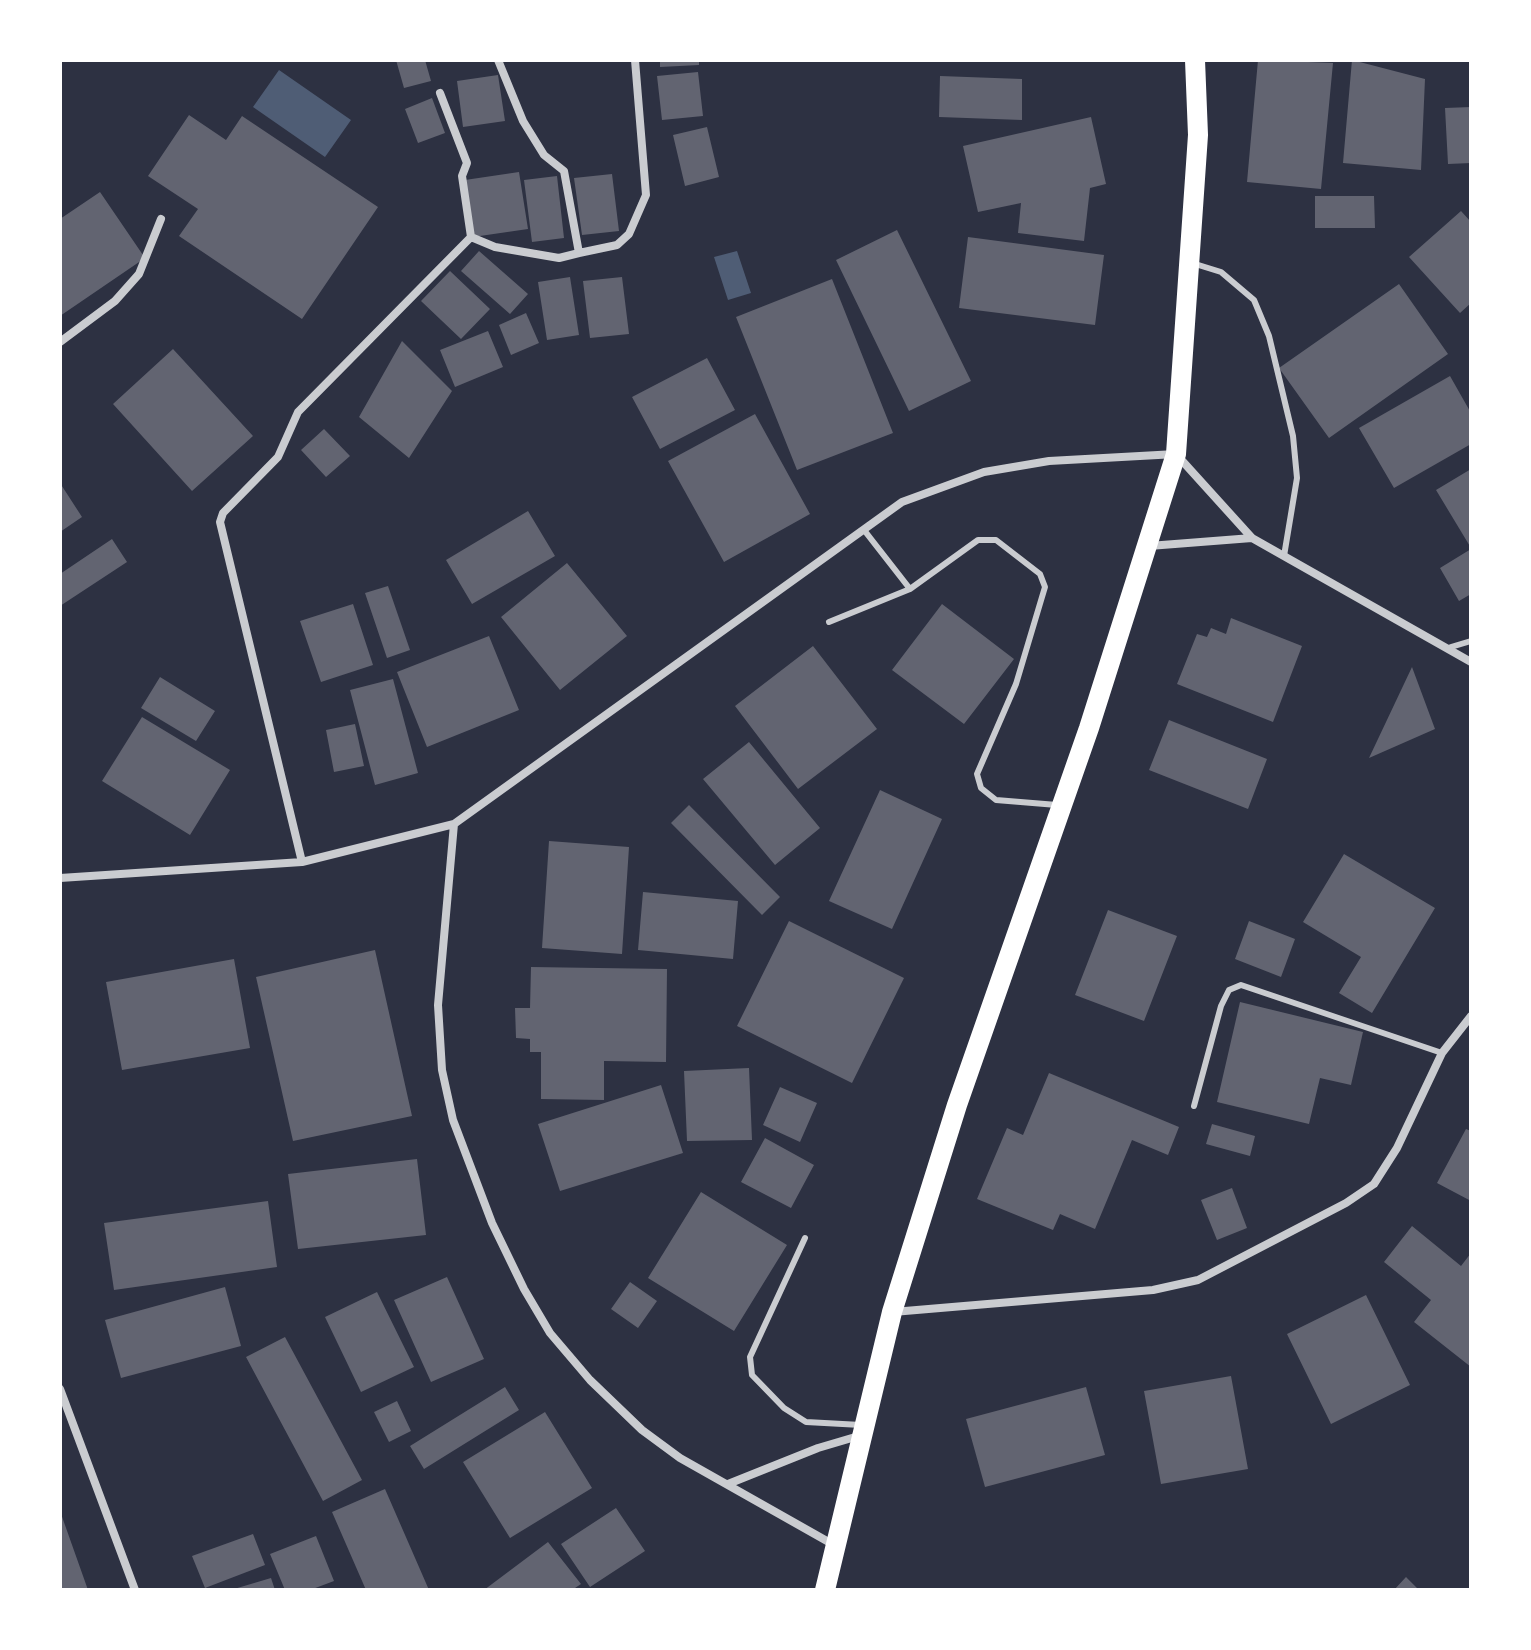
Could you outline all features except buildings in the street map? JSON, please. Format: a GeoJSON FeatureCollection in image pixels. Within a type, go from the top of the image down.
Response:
{"type":"FeatureCollection","features":[{"type":"Feature","properties":{"kind":"main road"},"geometry":{"type":"LineString","coordinates":[[825,1590],[892,1312],[957,1105],[1062,806],[1176,454],[1198,135],[1195,60]]}},
{"type":"Feature","properties":{"kind":"street"},"geometry":{"type":"LineString","coordinates":[[498,60],[523,121],[544,155],[564,171],[579,253]]}},
{"type":"Feature","properties":{"kind":"street"},"geometry":{"type":"LineString","coordinates":[[471,237],[495,247],[559,258],[617,245],[629,234],[646,195],[635,60]]}},
{"type":"Feature","properties":{"kind":"street"},"geometry":{"type":"LineString","coordinates":[[440,93],[467,163],[462,176],[471,237]]}},
{"type":"Feature","properties":{"kind":"street"},"geometry":{"type":"LineString","coordinates":[[60,342],[115,301],[139,274],[161,219]]}},
{"type":"Feature","properties":{"kind":"street"},"geometry":{"type":"LineString","coordinates":[[302,862],[220,531],[223,513],[278,457],[298,412],[471,237]]}},
{"type":"Feature","properties":{"kind":"street"},"geometry":{"type":"LineString","coordinates":[[60,878],[302,862],[454,824],[902,502],[984,472],[1049,461],[1176,454],[1252,538],[1451,647],[1471,662]]}},
{"type":"Feature","properties":{"kind":"street"},"geometry":{"type":"LineString","coordinates":[[1147,546],[1252,538]]}},
{"type":"Feature","properties":{"kind":"street"},"geometry":{"type":"LineString","coordinates":[[454,824],[438,1005],[442,1070],[453,1120],[492,1223],[550,1333],[590,1380],[642,1430],[680,1458],[835,1545]]}},
{"type":"Feature","properties":{"kind":"street"},"geometry":{"type":"LineString","coordinates":[[892,1312],[1153,1290],[1198,1280],[1346,1203],[1374,1184],[1397,1148],[1442,1053],[1471,1016]]}},
{"type":"Feature","properties":{"kind":"street"},"geometry":{"type":"LineString","coordinates":[[60,1389],[135,1590]]}},
{"type":"Feature","properties":{"kind":"street"},"geometry":{"type":"LineString","coordinates":[[728,1484],[863,1430]]}},
{"type":"Feature","properties":{"kind":"lane"},"geometry":{"type":"LineString","coordinates":[[1189,263],[1221,272],[1254,300],[1269,336],[1293,436],[1297,478],[1284,556]]}},
{"type":"Feature","properties":{"kind":"lane"},"geometry":{"type":"LineString","coordinates":[[864,530],[910,589]]}},
{"type":"Feature","properties":{"kind":"lane"},"geometry":{"type":"LineString","coordinates":[[829,622],[910,589],[978,540],[996,540],[1040,574],[1045,587],[1016,684],[977,774],[981,788],[996,800],[1062,806]]}},
{"type":"Feature","properties":{"kind":"lane"},"geometry":{"type":"LineString","coordinates":[[1451,647],[1471,641]]}},
{"type":"Feature","properties":{"kind":"lane"},"geometry":{"type":"LineString","coordinates":[[1194,1106],[1221,1006],[1229,990],[1241,985],[1442,1053]]}},
{"type":"Feature","properties":{"kind":"lane"},"geometry":{"type":"LineString","coordinates":[[805,1238],[750,1357],[752,1375],[784,1408],[806,1422],[863,1430]]}},
{"type":"Feature","properties":{"kind":"water"},"geometry":{"type":"Polygon","coordinates":[[[279,70],[351,120],[325,157],[253,107],[279,70]]]}},
{"type":"Feature","properties":{"kind":"water"},"geometry":{"type":"Polygon","coordinates":[[[737,251],[751,293],[728,300],[714,257],[737,251]]]}}]}
